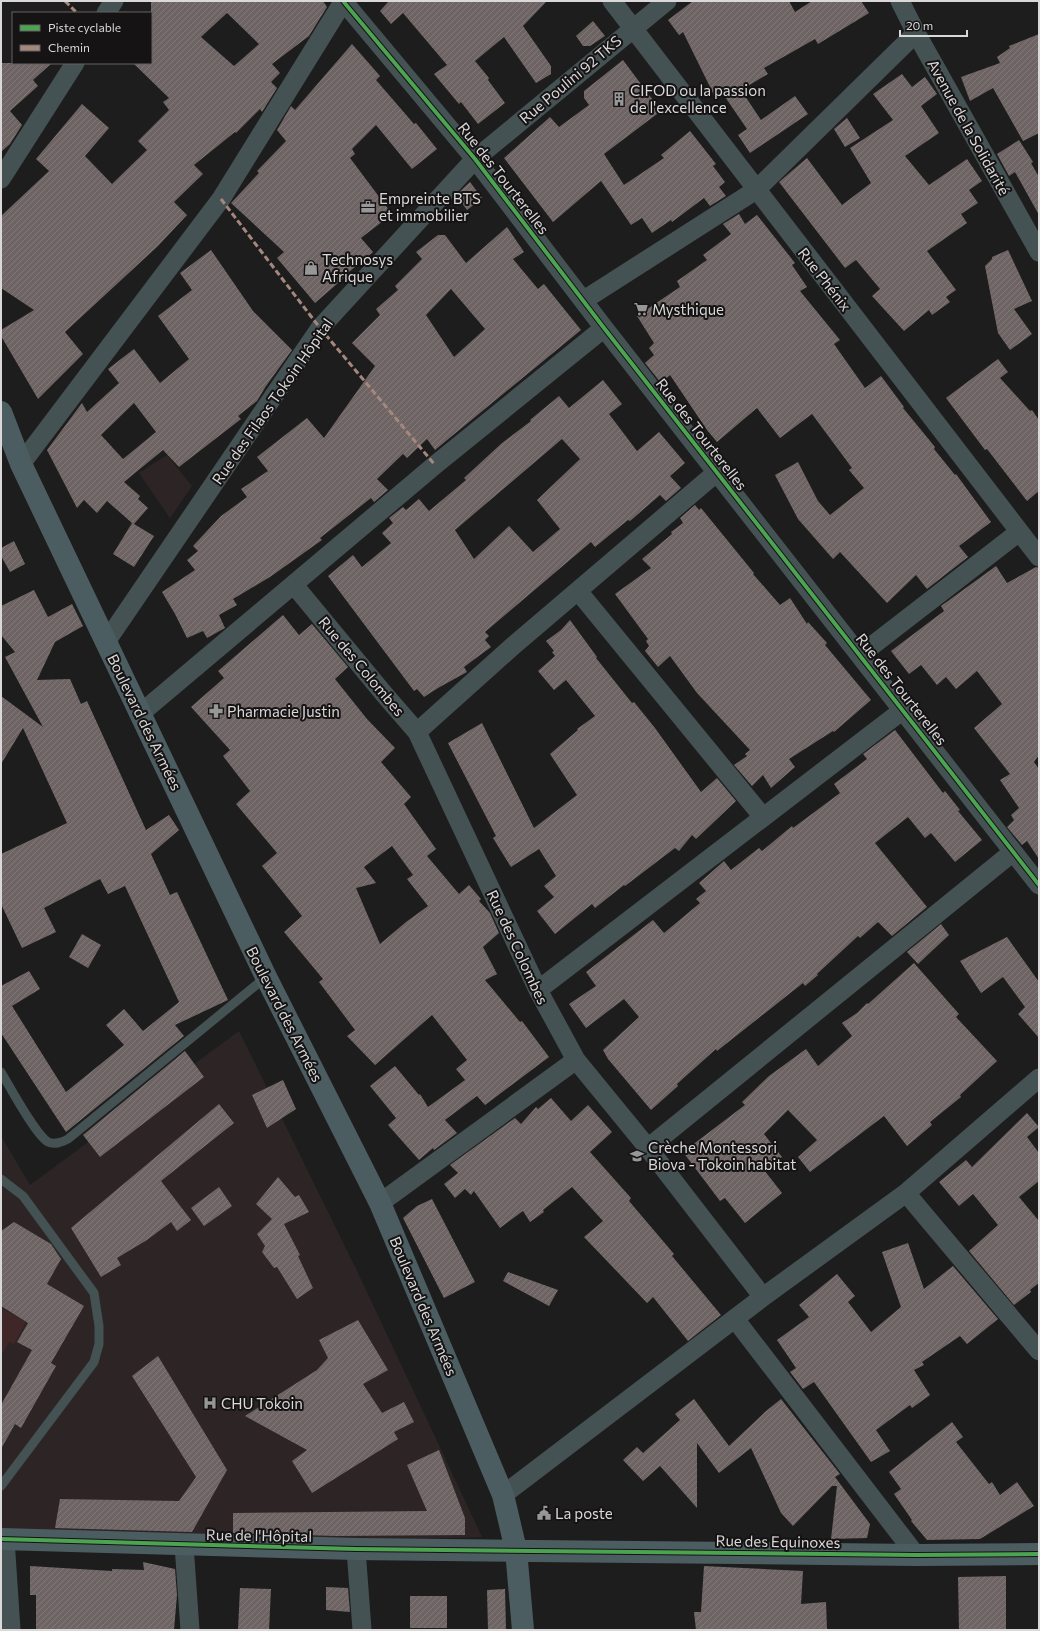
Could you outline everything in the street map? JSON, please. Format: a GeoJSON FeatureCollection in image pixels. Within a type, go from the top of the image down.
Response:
{"type":"FeatureCollection","features":[{"type":"Feature","properties":{"kind":"main road","name":"Boulevard des Armées"},"geometry":{"type":"LineString","coordinates":[[1,412],[21,464],[266,977],[380,1203],[503,1495],[516,1550],[523,1630]]}},
{"type":"Feature","properties":{"kind":"main road","name":"Rue de l'Hôpital"},"geometry":{"type":"LineString","coordinates":[[3,1539],[356,1549],[516,1550]]}},
{"type":"Feature","properties":{"kind":"main road","name":"Rue des Equinoxes"},"geometry":{"type":"LineString","coordinates":[[516,1550],[916,1555],[1039,1554]]}},
{"type":"Feature","properties":{"kind":"street"},"geometry":{"type":"LineString","coordinates":[[107,12],[114,1]]}},
{"type":"Feature","properties":{"kind":"street"},"geometry":{"type":"LineString","coordinates":[[21,464],[221,199],[343,1]]}},
{"type":"Feature","properties":{"kind":"street","name":"Rue des Tourterelles"},"geometry":{"type":"LineString","coordinates":[[343,1],[475,159],[604,328],[1039,885]]}},
{"type":"Feature","properties":{"kind":"street","name":"Rue Phénix"},"geometry":{"type":"LineString","coordinates":[[612,1],[1039,557]]}},
{"type":"Feature","properties":{"kind":"street","name":"Rue Poulini 92 TKS"},"geometry":{"type":"LineString","coordinates":[[475,159],[667,1]]}},
{"type":"Feature","properties":{"kind":"street","name":"Avenue de la Solidarité"},"geometry":{"type":"LineString","coordinates":[[900,1],[916,33],[1039,252]]}},
{"type":"Feature","properties":{"kind":"street"},"geometry":{"type":"LineString","coordinates":[[584,300],[756,190],[916,33]]}},
{"type":"Feature","properties":{"kind":"street"},"geometry":{"type":"LineString","coordinates":[[1,179],[74,64]]}},
{"type":"Feature","properties":{"kind":"street","name":"Rue des Filaos Tokoin Hôpital"},"geometry":{"type":"LineString","coordinates":[[106,642],[320,328],[475,159]]}},
{"type":"Feature","properties":{"kind":"street"},"geometry":{"type":"LineString","coordinates":[[141,713],[435,466],[604,328]]}},
{"type":"Feature","properties":{"kind":"street"},"geometry":{"type":"LineString","coordinates":[[417,732],[717,472]]}},
{"type":"Feature","properties":{"kind":"street"},"geometry":{"type":"LineString","coordinates":[[860,655],[1019,532]]}},
{"type":"Feature","properties":{"kind":"street","name":"Rue des Colombes"},"geometry":{"type":"LineString","coordinates":[[294,585],[417,732],[538,990],[576,1060],[648,1148],[764,1297]]}},
{"type":"Feature","properties":{"kind":"street"},"geometry":{"type":"LineString","coordinates":[[578,591],[763,817]]}},
{"type":"Feature","properties":{"kind":"street"},"geometry":{"type":"LineString","coordinates":[[538,990],[903,710]]}},
{"type":"Feature","properties":{"kind":"street"},"geometry":{"type":"LineString","coordinates":[[648,1148],[1013,852]]}},
{"type":"Feature","properties":{"kind":"street"},"geometry":{"type":"LineString","coordinates":[[380,1203],[576,1060]]}},
{"type":"Feature","properties":{"kind":"street"},"geometry":{"type":"LineString","coordinates":[[503,1495],[764,1297],[906,1193],[1039,1078]]}},
{"type":"Feature","properties":{"kind":"street"},"geometry":{"type":"LineString","coordinates":[[906,1193],[1039,1351]]}},
{"type":"Feature","properties":{"kind":"street"},"geometry":{"type":"LineString","coordinates":[[735,1319],[916,1555]]}},
{"type":"Feature","properties":{"kind":"street"},"geometry":{"type":"LineString","coordinates":[[3,1539],[10,1630]]}},
{"type":"Feature","properties":{"kind":"street"},"geometry":{"type":"LineString","coordinates":[[184,1545],[190,1630]]}},
{"type":"Feature","properties":{"kind":"street"},"geometry":{"type":"LineString","coordinates":[[356,1549],[362,1630]]}},
{"type":"Feature","properties":{"kind":"lane"},"geometry":{"type":"LineString","coordinates":[[1,1072],[39,1134],[49,1143],[62,1143],[266,977]]}},
{"type":"Feature","properties":{"kind":"lane"},"geometry":{"type":"LineString","coordinates":[[1,1178],[23,1196],[94,1293],[99,1344],[94,1362],[1,1486]]}},
{"type":"Feature","properties":{"kind":"shaded area"},"geometry":{"type":"Polygon","coordinates":[[[167,455],[192,486],[170,518],[139,473],[167,455]]]}},
{"type":"Feature","properties":{"kind":"shaded area","name":"CHU Tokoin"},"geometry":{"type":"Polygon","coordinates":[[[239,1031],[358,1273],[482,1537],[294,1543],[1,1532],[1,1136],[30,1185],[239,1031]]]}},
{"type":"Feature","properties":{"kind":"shaded area"},"geometry":{"type":"Polygon","coordinates":[[[1,1308],[26,1322],[14,1344],[9,1342],[2,1354],[1,1353],[1,1308]]]}},
{"type":"Feature","properties":{"kind":"building"},"geometry":{"type":"Polygon","coordinates":[[[151,1],[323,1],[327,7],[309,36],[272,64],[280,73],[271,82],[277,88],[262,112],[260,109],[236,133],[235,132],[194,165],[203,174],[174,202],[187,215],[158,246],[65,332],[83,354],[38,399],[1,336],[1,330],[34,310],[1,288],[1,216],[49,171],[36,159],[82,104],[109,128],[85,156],[112,184],[147,150],[138,141],[169,110],[163,102],[169,98],[134,64],[152,64],[151,1]],[[227,13],[201,37],[234,66],[259,44],[227,13]]]}},
{"type":"Feature","properties":{"kind":"building"},"geometry":{"type":"Polygon","coordinates":[[[389,1],[547,1],[523,26],[551,66],[551,74],[536,83],[504,37],[475,61],[489,78],[488,80],[505,103],[478,124],[461,102],[459,104],[434,74],[447,65],[403,13],[391,24],[380,11],[389,1]]]}},
{"type":"Feature","properties":{"kind":"building"},"geometry":{"type":"Polygon","coordinates":[[[693,1],[789,1],[795,12],[812,1],[861,1],[869,13],[818,44],[815,39],[764,68],[768,74],[741,90],[761,120],[795,96],[808,114],[750,153],[738,135],[747,129],[721,91],[715,97],[683,32],[679,35],[668,20],[693,1]]]}},
{"type":"Feature","properties":{"kind":"building"},"geometry":{"type":"Polygon","coordinates":[[[593,21],[605,36],[590,46],[583,46],[576,36],[593,21]]]}},
{"type":"Feature","properties":{"kind":"building"},"geometry":{"type":"Polygon","coordinates":[[[1039,34],[1039,133],[1023,141],[993,88],[970,101],[961,77],[1000,63],[997,57],[1010,48],[1009,46],[1039,34]]]}},
{"type":"Feature","properties":{"kind":"building"},"geometry":{"type":"Polygon","coordinates":[[[352,44],[380,76],[376,80],[414,124],[416,123],[437,149],[412,169],[376,125],[352,149],[355,154],[350,158],[392,214],[361,238],[373,252],[315,303],[277,258],[284,252],[231,203],[259,173],[257,171],[286,141],[277,130],[291,106],[295,110],[352,44]]]}},
{"type":"Feature","properties":{"kind":"building"},"geometry":{"type":"Polygon","coordinates":[[[623,60],[661,111],[604,154],[624,185],[664,158],[661,155],[690,131],[716,164],[713,166],[725,182],[719,187],[726,196],[710,206],[704,198],[672,222],[671,220],[652,233],[642,218],[631,225],[601,181],[553,222],[504,158],[550,117],[559,127],[589,105],[584,98],[584,91],[623,60]]]}},
{"type":"Feature","properties":{"kind":"building"},"geometry":{"type":"Polygon","coordinates":[[[1,63],[51,64],[33,80],[38,86],[10,111],[22,125],[10,144],[1,152],[1,63]]]}},
{"type":"Feature","properties":{"kind":"building"},"geometry":{"type":"Polygon","coordinates":[[[902,74],[912,87],[925,77],[937,94],[921,106],[939,133],[905,156],[929,185],[967,159],[982,181],[969,190],[978,203],[961,214],[967,223],[927,251],[956,290],[946,297],[950,302],[932,315],[929,310],[904,331],[872,296],[880,289],[856,260],[845,268],[779,182],[807,158],[842,205],[871,183],[850,148],[893,120],[873,94],[902,74]]]}},
{"type":"Feature","properties":{"kind":"building"},"geometry":{"type":"Polygon","coordinates":[[[847,118],[860,138],[845,147],[834,129],[847,118]]]}},
{"type":"Feature","properties":{"kind":"building"},"geometry":{"type":"Polygon","coordinates":[[[1019,140],[1033,162],[1031,163],[1039,177],[1039,215],[1015,172],[1009,176],[997,154],[1019,140]]]}},
{"type":"Feature","properties":{"kind":"building"},"geometry":{"type":"Polygon","coordinates":[[[470,182],[482,198],[467,210],[456,195],[470,182]]]}},
{"type":"Feature","properties":{"kind":"building"},"geometry":{"type":"Polygon","coordinates":[[[739,214],[745,224],[757,215],[795,263],[792,265],[807,287],[800,291],[840,340],[834,344],[865,388],[881,376],[904,407],[903,408],[935,447],[934,449],[955,475],[956,474],[991,522],[959,546],[968,557],[927,589],[916,575],[887,603],[840,552],[833,559],[798,519],[775,475],[798,462],[818,501],[830,515],[864,488],[849,470],[852,468],[812,414],[780,438],[757,408],[717,442],[707,430],[670,375],[661,383],[645,363],[654,355],[649,348],[654,343],[637,316],[680,287],[677,281],[707,260],[703,255],[731,234],[723,224],[739,214]]]}},
{"type":"Feature","properties":{"kind":"building"},"geometry":{"type":"Polygon","coordinates":[[[507,227],[524,252],[513,259],[538,289],[544,284],[581,330],[435,450],[427,439],[407,458],[403,454],[377,479],[388,490],[374,502],[371,498],[320,538],[322,540],[270,577],[233,599],[237,605],[219,615],[225,628],[207,638],[203,631],[187,638],[162,592],[195,570],[187,560],[198,551],[193,546],[221,516],[247,497],[241,489],[268,471],[257,457],[307,418],[324,438],[375,366],[352,343],[380,315],[376,309],[398,290],[395,286],[422,259],[416,252],[438,235],[445,235],[466,263],[507,227]],[[451,289],[426,315],[454,357],[485,329],[451,289]]]}},
{"type":"Feature","properties":{"kind":"building"},"geometry":{"type":"Polygon","coordinates":[[[211,250],[253,311],[292,350],[257,401],[238,416],[241,419],[179,467],[163,450],[124,482],[140,496],[138,499],[148,508],[134,524],[154,536],[134,567],[113,554],[132,523],[107,501],[97,513],[84,500],[77,508],[47,450],[82,403],[87,412],[119,383],[108,369],[134,349],[160,383],[189,359],[158,316],[192,290],[180,273],[211,250]],[[134,403],[101,435],[123,459],[156,432],[134,403]]]}},
{"type":"Feature","properties":{"kind":"building"},"geometry":{"type":"Polygon","coordinates":[[[1008,250],[1032,301],[1014,309],[1032,334],[1010,350],[998,333],[985,266],[992,259],[992,257],[1008,250]]]}},
{"type":"Feature","properties":{"kind":"building"},"geometry":{"type":"Polygon","coordinates":[[[998,359],[1008,372],[1000,378],[1030,411],[1032,410],[1039,420],[1039,491],[1027,501],[987,449],[985,450],[946,398],[998,359]]]}},
{"type":"Feature","properties":{"kind":"building"},"geometry":{"type":"Polygon","coordinates":[[[603,380],[622,404],[609,414],[637,451],[659,432],[685,463],[670,476],[681,488],[666,501],[660,495],[630,521],[628,520],[595,547],[591,542],[485,632],[489,636],[485,640],[491,647],[464,667],[467,672],[424,697],[417,689],[414,691],[328,576],[353,555],[362,567],[391,543],[382,533],[393,523],[389,518],[403,507],[406,510],[419,499],[429,511],[466,480],[464,478],[502,443],[531,421],[530,420],[559,396],[569,408],[603,380]],[[562,439],[455,530],[474,559],[509,526],[533,552],[560,529],[537,500],[580,459],[562,439]]]}},
{"type":"Feature","properties":{"kind":"building"},"geometry":{"type":"Polygon","coordinates":[[[695,505],[699,510],[701,508],[754,573],[753,574],[780,605],[790,598],[807,624],[808,622],[827,643],[825,645],[871,700],[834,732],[833,731],[789,759],[795,767],[771,788],[763,775],[752,786],[734,765],[747,756],[745,754],[750,750],[697,693],[670,656],[658,667],[645,651],[649,646],[646,641],[648,639],[615,594],[651,568],[642,559],[683,523],[680,518],[695,505]]]}},
{"type":"Feature","properties":{"kind":"building"},"geometry":{"type":"Polygon","coordinates":[[[14,541],[25,564],[10,572],[1,556],[1,548],[14,541]]]}},
{"type":"Feature","properties":{"kind":"building"},"geometry":{"type":"Polygon","coordinates":[[[996,566],[1007,583],[1036,567],[1039,568],[1039,755],[1034,762],[1039,769],[1039,859],[1027,841],[1022,845],[1007,827],[1014,820],[1011,815],[1019,808],[1000,780],[1010,774],[974,728],[1002,704],[977,671],[956,689],[946,677],[937,685],[921,665],[909,674],[891,651],[944,611],[941,606],[996,566]]]}},
{"type":"Feature","properties":{"kind":"building"},"geometry":{"type":"Polygon","coordinates":[[[34,590],[48,617],[72,604],[83,626],[55,642],[37,680],[70,679],[81,704],[87,701],[146,830],[169,815],[179,830],[151,854],[170,895],[177,892],[228,1000],[175,1025],[184,1036],[66,1132],[1,1033],[1,986],[29,971],[40,989],[12,1006],[66,1092],[124,1045],[106,1025],[124,1009],[143,1031],[179,1002],[125,886],[108,894],[100,879],[44,908],[56,932],[22,948],[1,904],[1,854],[67,823],[23,728],[1,764],[1,696],[43,727],[5,657],[15,652],[1,635],[1,606],[34,590]]]}},
{"type":"Feature","properties":{"kind":"building"},"geometry":{"type":"Polygon","coordinates":[[[283,615],[299,635],[312,624],[348,667],[335,679],[367,719],[395,748],[381,762],[411,797],[404,804],[436,849],[427,856],[459,894],[469,885],[481,899],[479,901],[490,913],[499,933],[483,947],[497,974],[485,980],[520,1022],[522,1021],[549,1057],[485,1105],[477,1096],[445,1120],[457,1133],[434,1150],[433,1148],[419,1160],[388,1125],[396,1118],[370,1086],[395,1066],[419,1095],[420,1094],[428,1107],[465,1080],[456,1069],[467,1060],[432,1015],[375,1065],[347,1036],[355,1030],[319,982],[323,979],[284,932],[302,916],[262,866],[277,853],[236,804],[250,791],[223,756],[230,750],[191,707],[224,678],[218,671],[283,615]],[[392,846],[364,867],[376,883],[356,888],[380,944],[428,906],[407,879],[413,875],[392,846]]]}},
{"type":"Feature","properties":{"kind":"building"},"geometry":{"type":"Polygon","coordinates":[[[570,620],[597,657],[596,658],[632,703],[634,702],[655,728],[701,792],[717,778],[736,801],[696,839],[692,835],[679,851],[675,848],[595,908],[592,904],[555,934],[537,911],[554,897],[544,886],[556,876],[539,849],[511,867],[493,838],[496,836],[448,743],[482,723],[534,828],[577,795],[550,754],[578,730],[577,729],[595,716],[566,680],[554,690],[538,671],[555,656],[552,652],[554,651],[546,641],[561,630],[570,620]]]}},
{"type":"Feature","properties":{"kind":"building"},"geometry":{"type":"Polygon","coordinates":[[[895,730],[943,793],[945,791],[960,810],[958,811],[982,840],[955,862],[931,833],[925,838],[908,817],[875,843],[927,907],[892,936],[878,922],[860,938],[858,936],[805,986],[803,983],[717,1051],[716,1049],[651,1110],[608,1059],[603,1050],[639,1017],[624,999],[586,1028],[569,1004],[596,986],[586,972],[653,920],[664,933],[700,903],[696,899],[706,891],[699,883],[724,861],[731,870],[759,848],[762,851],[792,826],[793,828],[840,793],[834,784],[867,759],[863,754],[895,730]]]}},
{"type":"Feature","properties":{"kind":"building"},"geometry":{"type":"Polygon","coordinates":[[[941,924],[949,935],[918,964],[907,952],[941,924]]]}},
{"type":"Feature","properties":{"kind":"building"},"geometry":{"type":"Polygon","coordinates":[[[82,934],[101,945],[88,968],[69,957],[82,934]]]}},
{"type":"Feature","properties":{"kind":"building"},"geometry":{"type":"Polygon","coordinates":[[[1007,937],[1039,982],[1039,1038],[1018,1014],[1025,1007],[1003,977],[981,993],[960,961],[1007,937]]]}},
{"type":"Feature","properties":{"kind":"building"},"geometry":{"type":"Polygon","coordinates":[[[914,963],[959,1014],[956,1017],[997,1061],[960,1095],[961,1097],[930,1122],[932,1125],[907,1146],[884,1116],[810,1172],[798,1157],[817,1140],[788,1110],[764,1134],[782,1157],[764,1170],[782,1193],[745,1223],[725,1198],[720,1201],[683,1152],[745,1105],[742,1102],[769,1076],[806,1049],[818,1066],[852,1036],[842,1023],[857,1013],[867,1003],[868,1004],[914,963]]]}},
{"type":"Feature","properties":{"kind":"building"},"geometry":{"type":"Polygon","coordinates":[[[185,1051],[204,1077],[100,1157],[83,1135],[185,1051]]]}},
{"type":"Feature","properties":{"kind":"building"},"geometry":{"type":"Polygon","coordinates":[[[283,1080],[296,1109],[267,1128],[252,1095],[283,1080]]]}},
{"type":"Feature","properties":{"kind":"building"},"geometry":{"type":"Polygon","coordinates":[[[551,1098],[571,1121],[588,1105],[612,1132],[590,1152],[631,1198],[629,1201],[674,1254],[672,1256],[721,1315],[688,1341],[653,1297],[647,1303],[584,1237],[603,1221],[572,1187],[543,1210],[544,1212],[530,1222],[523,1211],[500,1228],[474,1191],[471,1195],[465,1189],[455,1198],[444,1184],[458,1173],[450,1165],[515,1118],[521,1124],[536,1107],[538,1109],[551,1098]]]}},
{"type":"Feature","properties":{"kind":"building"},"geometry":{"type":"Polygon","coordinates":[[[219,1104],[234,1123],[161,1181],[191,1220],[177,1231],[171,1222],[147,1240],[117,1258],[121,1265],[101,1277],[71,1228],[219,1104]]]}},
{"type":"Feature","properties":{"kind":"building"},"geometry":{"type":"Polygon","coordinates":[[[1027,1113],[1039,1127],[1027,1137],[1039,1153],[1039,1181],[1019,1197],[1039,1221],[1039,1283],[1030,1290],[1031,1292],[1014,1305],[969,1251],[998,1225],[973,1194],[959,1206],[939,1182],[966,1160],[972,1167],[1027,1113]]]}},
{"type":"Feature","properties":{"kind":"building"},"geometry":{"type":"Polygon","coordinates":[[[278,1177],[295,1197],[299,1195],[309,1212],[284,1224],[300,1255],[298,1256],[313,1288],[297,1299],[277,1267],[274,1268],[262,1252],[265,1246],[257,1234],[272,1219],[256,1204],[278,1177]]]}},
{"type":"Feature","properties":{"kind":"building"},"geometry":{"type":"Polygon","coordinates":[[[219,1187],[232,1206],[204,1226],[191,1208],[219,1187]]]}},
{"type":"Feature","properties":{"kind":"building"},"geometry":{"type":"Polygon","coordinates":[[[432,1199],[475,1282],[444,1298],[403,1218],[417,1206],[432,1199]]]}},
{"type":"Feature","properties":{"kind":"building"},"geometry":{"type":"Polygon","coordinates":[[[14,1222],[51,1244],[61,1259],[47,1284],[84,1306],[51,1363],[56,1366],[21,1428],[15,1424],[1,1449],[1,1405],[32,1350],[17,1342],[28,1323],[1,1306],[1,1231],[14,1222]]]}},
{"type":"Feature","properties":{"kind":"building"},"geometry":{"type":"Polygon","coordinates":[[[908,1243],[924,1289],[953,1266],[998,1319],[967,1344],[960,1336],[922,1362],[924,1365],[914,1370],[930,1395],[912,1408],[910,1405],[876,1430],[890,1451],[871,1462],[814,1382],[803,1389],[790,1372],[796,1368],[777,1340],[809,1317],[799,1305],[837,1274],[855,1296],[848,1302],[871,1332],[901,1307],[882,1252],[908,1243]]]}},
{"type":"Feature","properties":{"kind":"building"},"geometry":{"type":"Polygon","coordinates":[[[508,1272],[558,1290],[549,1306],[503,1281],[508,1272]]]}},
{"type":"Feature","properties":{"kind":"building"},"geometry":{"type":"Polygon","coordinates":[[[358,1320],[388,1370],[363,1384],[382,1413],[404,1402],[414,1422],[394,1432],[398,1439],[312,1493],[292,1461],[307,1450],[245,1416],[317,1370],[328,1358],[319,1340],[358,1320]]]}},
{"type":"Feature","properties":{"kind":"building"},"geometry":{"type":"Polygon","coordinates":[[[158,1356],[227,1470],[192,1532],[55,1528],[60,1499],[179,1501],[196,1477],[132,1376],[158,1356]]]}},
{"type":"Feature","properties":{"kind":"building"},"geometry":{"type":"Polygon","coordinates":[[[694,1399],[729,1446],[781,1399],[840,1474],[835,1477],[870,1524],[867,1538],[831,1539],[837,1486],[832,1486],[793,1526],[781,1513],[751,1448],[719,1473],[697,1443],[697,1508],[660,1466],[643,1481],[623,1460],[637,1447],[643,1453],[680,1420],[675,1414],[694,1399]]]}},
{"type":"Feature","properties":{"kind":"building"},"geometry":{"type":"Polygon","coordinates":[[[952,1422],[963,1437],[956,1442],[989,1484],[992,1482],[1000,1495],[1017,1482],[1034,1506],[980,1539],[927,1540],[911,1521],[912,1520],[894,1494],[901,1489],[889,1472],[952,1422]]]}},
{"type":"Feature","properties":{"kind":"building"},"geometry":{"type":"Polygon","coordinates":[[[439,1450],[465,1518],[465,1535],[336,1536],[233,1533],[233,1513],[427,1511],[407,1465],[439,1450]]]}},
{"type":"Feature","properties":{"kind":"building"},"geometry":{"type":"Polygon","coordinates":[[[143,1562],[175,1569],[177,1595],[174,1630],[36,1630],[36,1595],[30,1595],[30,1566],[112,1571],[112,1569],[144,1570],[143,1562]]]}},
{"type":"Feature","properties":{"kind":"building"},"geometry":{"type":"Polygon","coordinates":[[[704,1566],[803,1571],[801,1604],[826,1602],[827,1630],[696,1630],[694,1612],[701,1612],[704,1566]]]}},
{"type":"Feature","properties":{"kind":"building"},"geometry":{"type":"Polygon","coordinates":[[[1006,1576],[1006,1630],[959,1630],[958,1577],[1006,1576]]]}},
{"type":"Feature","properties":{"kind":"building"},"geometry":{"type":"Polygon","coordinates":[[[326,1587],[348,1588],[350,1612],[326,1610],[326,1587]]]}},
{"type":"Feature","properties":{"kind":"building"},"geometry":{"type":"Polygon","coordinates":[[[240,1588],[271,1589],[269,1630],[238,1630],[240,1588]]]}},
{"type":"Feature","properties":{"kind":"building"},"geometry":{"type":"Polygon","coordinates":[[[505,1589],[506,1630],[488,1630],[487,1590],[505,1589]]]}},
{"type":"Feature","properties":{"kind":"building"},"geometry":{"type":"Polygon","coordinates":[[[410,1596],[447,1596],[447,1628],[410,1628],[410,1596]]]}},
{"type":"Feature","properties":{"kind":"marked path"},"geometry":{"type":"LineString","coordinates":[[65,1],[76,12]]}},
{"type":"Feature","properties":{"kind":"marked path"},"geometry":{"type":"LineString","coordinates":[[221,199],[320,328],[435,465]]}},
{"type":"Feature","properties":{"kind":"cycle path"},"geometry":{"type":"LineString","coordinates":[[343,1],[475,159],[604,328],[1039,885]]}},
{"type":"Feature","properties":{"kind":"cycle path"},"geometry":{"type":"LineString","coordinates":[[1,1539],[356,1549],[916,1555],[1039,1554]]}},
{"type":"Feature","properties":{"kind":"place","name":"CIFOD ou la passion de l'excellence"},"geometry":{"type":"Point","coordinates":[619,99]}},
{"type":"Feature","properties":{"kind":"place","name":"Empreinte BTS et immobilier"},"geometry":{"type":"Point","coordinates":[368,207]}},
{"type":"Feature","properties":{"kind":"place","name":"Technosys Afrique"},"geometry":{"type":"Point","coordinates":[311,268]}},
{"type":"Feature","properties":{"kind":"place","name":"Mysthique"},"geometry":{"type":"Point","coordinates":[641,309]}},
{"type":"Feature","properties":{"kind":"place","name":"Pharmacie Justin"},"geometry":{"type":"Point","coordinates":[216,711]}},
{"type":"Feature","properties":{"kind":"place","name":"Crèche Montessori Biova - Tokoin habitat"},"geometry":{"type":"Point","coordinates":[637,1156]}},
{"type":"Feature","properties":{"kind":"place","name":"CHU Tokoin"},"geometry":{"type":"Point","coordinates":[210,1403]}},
{"type":"Feature","properties":{"kind":"place","name":"La poste"},"geometry":{"type":"Point","coordinates":[544,1513]}}]}
